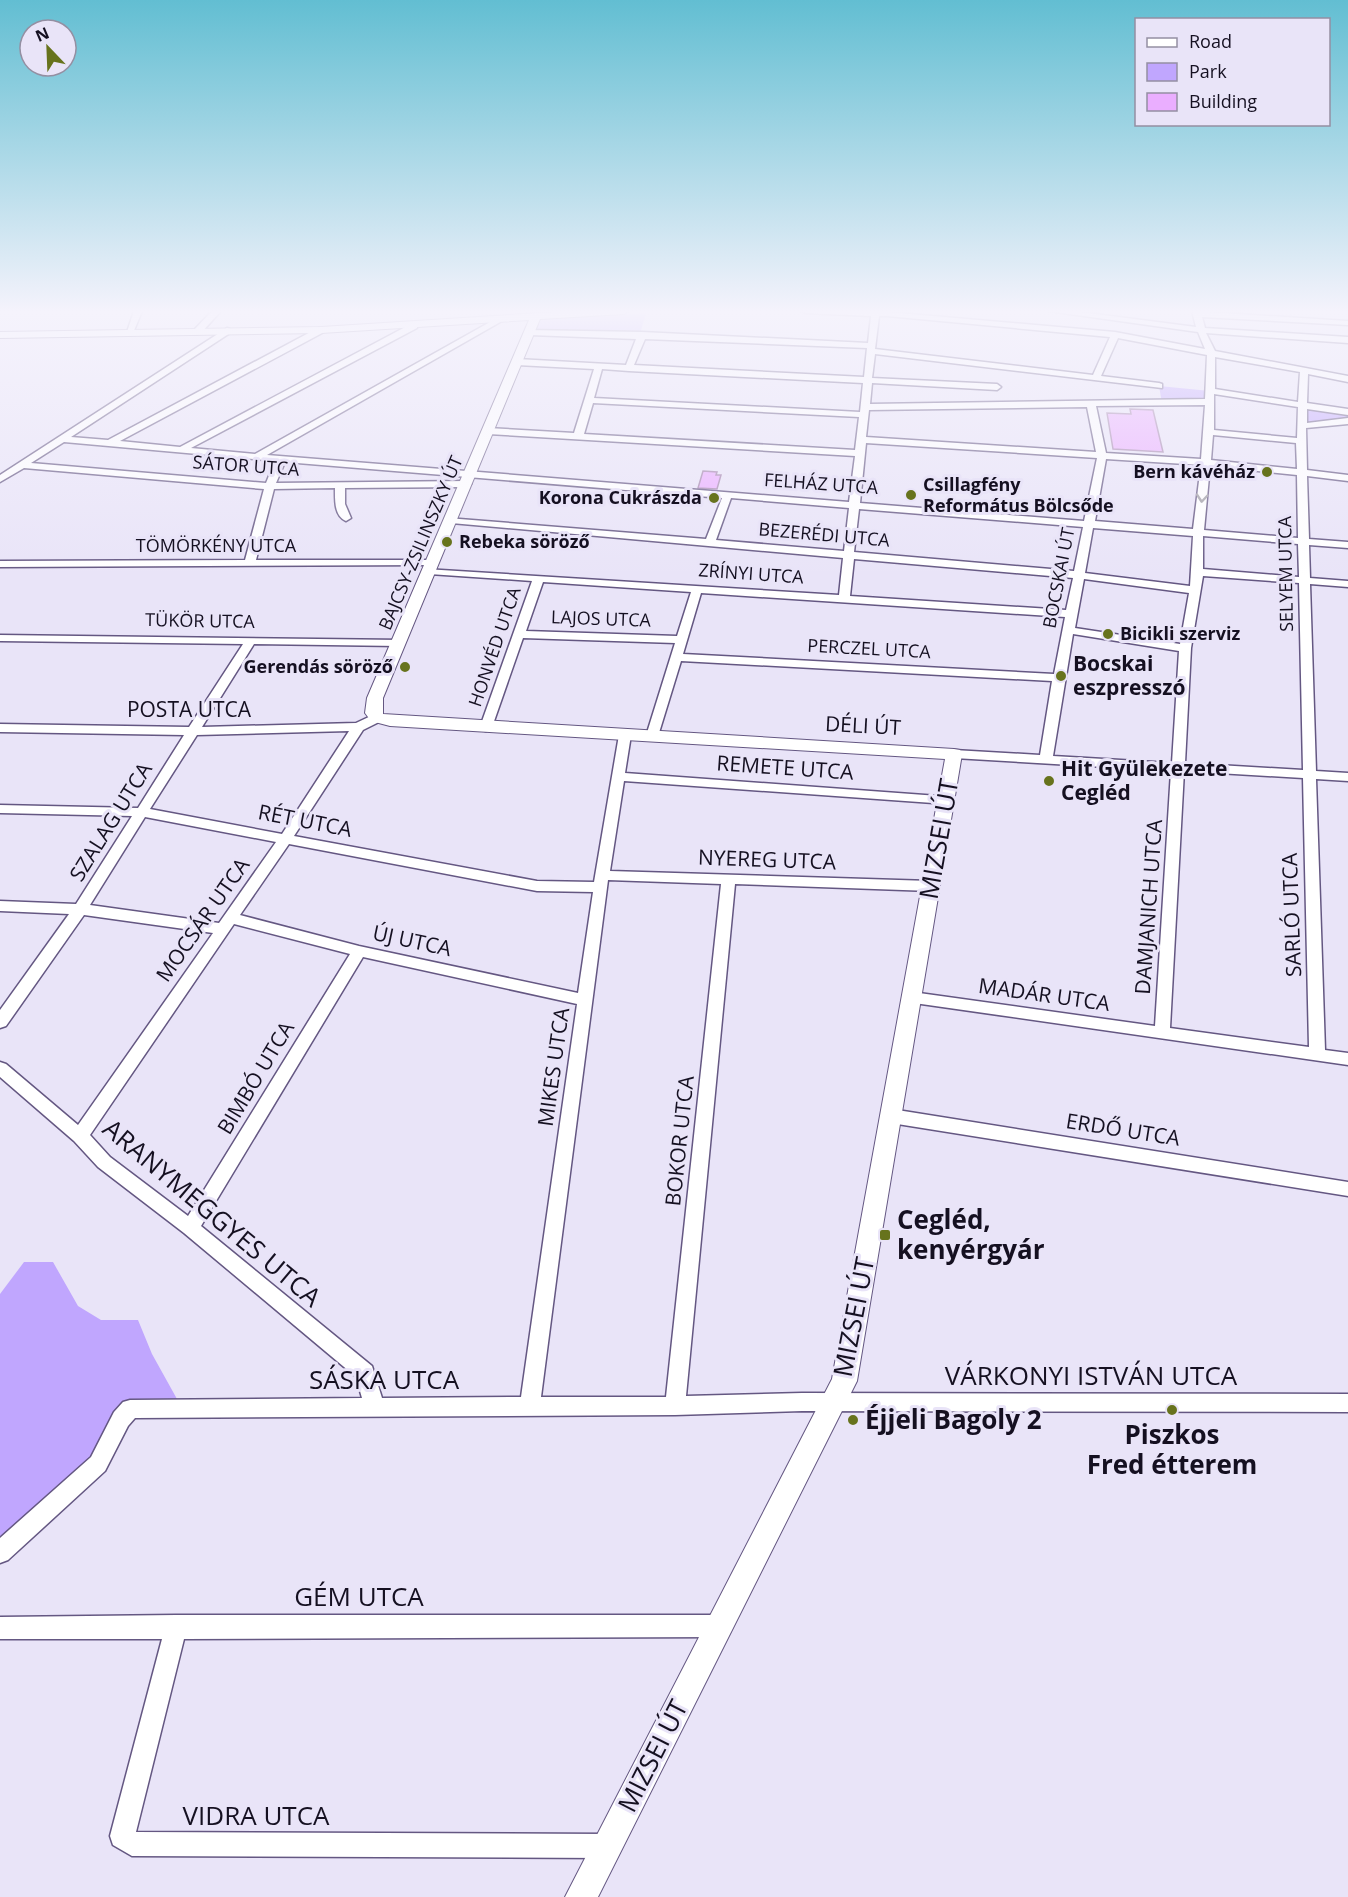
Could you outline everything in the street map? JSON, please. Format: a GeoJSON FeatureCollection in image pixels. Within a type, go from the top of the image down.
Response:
{"type":"FeatureCollection","features":[{"type":"Feature","properties":{"kind":"main road","name":"BAJCSY-ZSILINSZKY ÚT"},"geometry":{"type":"LineString","coordinates":[[377,718],[373,712],[375,698],[501,400]]}},
{"type":"Feature","properties":{"kind":"main road","name":"DÉLI ÚT"},"geometry":{"type":"LineString","coordinates":[[377,718],[384,721],[954,754]]}},
{"type":"Feature","properties":{"kind":"main road","name":"MIZSEI ÚT"},"geometry":{"type":"LineString","coordinates":[[581,1897],[844,1381],[954,754]]}},
{"type":"Feature","properties":{"kind":"street"},"geometry":{"type":"LineString","coordinates":[[0,479],[124,400]]}},
{"type":"Feature","properties":{"kind":"street"},"geometry":{"type":"LineString","coordinates":[[111,442],[191,400]]}},
{"type":"Feature","properties":{"kind":"street"},"geometry":{"type":"LineString","coordinates":[[184,448],[275,400]]}},
{"type":"Feature","properties":{"kind":"street"},"geometry":{"type":"LineString","coordinates":[[258,456],[357,400]]}},
{"type":"Feature","properties":{"kind":"street"},"geometry":{"type":"LineString","coordinates":[[578,437],[590,400],[865,411],[1000,405],[1210,402]]}},
{"type":"Feature","properties":{"kind":"street"},"geometry":{"type":"LineString","coordinates":[[844,598],[866,400]]}},
{"type":"Feature","properties":{"kind":"street"},"geometry":{"type":"LineString","coordinates":[[999,400],[1000,405]]}},
{"type":"Feature","properties":{"kind":"street"},"geometry":{"type":"LineString","coordinates":[[1264,400],[1348,412]]}},
{"type":"Feature","properties":{"kind":"street","name":"SELYEM UTCA"},"geometry":{"type":"LineString","coordinates":[[1303,400],[1301,472],[1308,775]]}},
{"type":"Feature","properties":{"kind":"street","name":"DAMJANICH UTCA"},"geometry":{"type":"LineString","coordinates":[[1162,1033],[1185,648],[1198,572],[1198,532],[1210,402]]}},
{"type":"Feature","properties":{"kind":"street","name":"BOCSKAI ÚT"},"geometry":{"type":"LineString","coordinates":[[1047,761],[1067,630],[1102,456],[1090,404]]}},
{"type":"Feature","properties":{"kind":"street"},"geometry":{"type":"LineString","coordinates":[[1302,426],[1348,421]]}},
{"type":"Feature","properties":{"kind":"street"},"geometry":{"type":"LineString","coordinates":[[488,431],[861,453]]}},
{"type":"Feature","properties":{"kind":"street"},"geometry":{"type":"LineString","coordinates":[[1209,432],[1301,441]]}},
{"type":"Feature","properties":{"kind":"street"},"geometry":{"type":"LineString","coordinates":[[64,439],[184,448],[468,478]]}},
{"type":"Feature","properties":{"kind":"street"},"geometry":{"type":"LineString","coordinates":[[862,440],[1205,462],[1348,478]]}},
{"type":"Feature","properties":{"kind":"street"},"geometry":{"type":"LineString","coordinates":[[250,562],[270,486],[281,459]]}},
{"type":"Feature","properties":{"kind":"street","name":"SÁTOR UTCA"},"geometry":{"type":"LineString","coordinates":[[23,465],[270,486],[340,487],[468,478]]}},
{"type":"Feature","properties":{"kind":"street","name":"FELHÁZ UTCA"},"geometry":{"type":"LineString","coordinates":[[468,478],[855,503],[1348,545]]}},
{"type":"Feature","properties":{"kind":"street"},"geometry":{"type":"LineString","coordinates":[[340,487],[340,504],[346,518]]}},
{"type":"Feature","properties":{"kind":"street"},"geometry":{"type":"LineString","coordinates":[[710,542],[729,494]]}},
{"type":"Feature","properties":{"kind":"street","name":"BEZERÉDI UTCA"},"geometry":{"type":"LineString","coordinates":[[451,520],[1078,575],[1194,590]]}},
{"type":"Feature","properties":{"kind":"street","name":"TÖMÖRKÉNY UTCA"},"geometry":{"type":"LineString","coordinates":[[0,564],[250,562],[431,566]]}},
{"type":"Feature","properties":{"kind":"street","name":"ZRÍNYI UTCA"},"geometry":{"type":"LineString","coordinates":[[431,566],[538,579],[1071,614]]}},
{"type":"Feature","properties":{"kind":"street"},"geometry":{"type":"LineString","coordinates":[[1198,572],[1348,584]]}},
{"type":"Feature","properties":{"kind":"street","name":"HONVÉD UTCA"},"geometry":{"type":"LineString","coordinates":[[486,727],[538,579]]}},
{"type":"Feature","properties":{"kind":"street"},"geometry":{"type":"LineString","coordinates":[[652,736],[696,589]]}},
{"type":"Feature","properties":{"kind":"street"},"geometry":{"type":"LineString","coordinates":[[1067,630],[1185,648]]}},
{"type":"Feature","properties":{"kind":"street","name":"LAJOS UTCA"},"geometry":{"type":"LineString","coordinates":[[520,634],[681,640]]}},
{"type":"Feature","properties":{"kind":"street","name":"TÜKÖR UTCA"},"geometry":{"type":"LineString","coordinates":[[0,638],[399,642]]}},
{"type":"Feature","properties":{"kind":"street","name":"SZALAG UTCA"},"geometry":{"type":"LineString","coordinates":[[0,1022],[80,909],[251,640]]}},
{"type":"Feature","properties":{"kind":"street","name":"PERCZEL UTCA"},"geometry":{"type":"LineString","coordinates":[[677,657],[1059,678]]}},
{"type":"Feature","properties":{"kind":"street","name":"POSTA UTCA"},"geometry":{"type":"LineString","coordinates":[[0,728],[192,731],[358,727],[377,718]]}},
{"type":"Feature","properties":{"kind":"street","name":"MOCSÁR UTCA"},"geometry":{"type":"LineString","coordinates":[[80,1136],[286,838],[358,727]]}},
{"type":"Feature","properties":{"kind":"street","name":"MIKES UTCA"},"geometry":{"type":"LineString","coordinates":[[530,1407],[602,881],[625,735]]}},
{"type":"Feature","properties":{"kind":"street","name":"DÉLI ÚT"},"geometry":{"type":"LineString","coordinates":[[954,754],[1348,777]]}},
{"type":"Feature","properties":{"kind":"street","name":"SARLÓ UTCA"},"geometry":{"type":"LineString","coordinates":[[1308,775],[1317,1054]]}},
{"type":"Feature","properties":{"kind":"street","name":"REMETE UTCA"},"geometry":{"type":"LineString","coordinates":[[620,777],[947,800]]}},
{"type":"Feature","properties":{"kind":"street","name":"RÉT UTCA"},"geometry":{"type":"LineString","coordinates":[[0,809],[143,812],[537,886],[602,881]]}},
{"type":"Feature","properties":{"kind":"street","name":"NYEREG UTCA"},"geometry":{"type":"LineString","coordinates":[[602,881],[931,885]]}},
{"type":"Feature","properties":{"kind":"street","name":"BOKOR UTCA"},"geometry":{"type":"LineString","coordinates":[[675,1406],[728,881]]}},
{"type":"Feature","properties":{"kind":"street","name":"ÚJ UTCA"},"geometry":{"type":"LineString","coordinates":[[0,906],[80,909],[226,924],[586,1000]]}},
{"type":"Feature","properties":{"kind":"street","name":"BIMBÓ UTCA"},"geometry":{"type":"LineString","coordinates":[[190,1228],[359,951]]}},
{"type":"Feature","properties":{"kind":"street","name":"MADÁR UTCA"},"geometry":{"type":"LineString","coordinates":[[912,998],[1348,1059]]}},
{"type":"Feature","properties":{"kind":"street","name":"ARANYMEGGYES UTCA"},"geometry":{"type":"LineString","coordinates":[[0,1068],[80,1136],[104,1162],[190,1228],[365,1372],[374,1407]]}},
{"type":"Feature","properties":{"kind":"street","name":"ERDŐ UTCA"},"geometry":{"type":"LineString","coordinates":[[891,1116],[1348,1189]]}},
{"type":"Feature","properties":{"kind":"street","name":"SÁSKA UTCA"},"geometry":{"type":"LineString","coordinates":[[0,1552],[98,1464],[121,1419],[130,1408],[675,1406],[834,1403]]}},
{"type":"Feature","properties":{"kind":"street","name":"VÁRKONYI ISTVÁN UTCA"},"geometry":{"type":"LineString","coordinates":[[834,1403],[1348,1403]]}},
{"type":"Feature","properties":{"kind":"street","name":"VIDRA UTCA"},"geometry":{"type":"LineString","coordinates":[[176,1626],[122,1836],[132,1844],[608,1846]]}},
{"type":"Feature","properties":{"kind":"street","name":"GÉM UTCA"},"geometry":{"type":"LineString","coordinates":[[0,1628],[718,1626]]}},
{"type":"Feature","properties":{"kind":"green space"},"geometry":{"type":"Polygon","coordinates":[[[1161,400],[1210,400],[1210,402],[1162,403],[1161,400]]]}},
{"type":"Feature","properties":{"kind":"green space"},"geometry":{"type":"Polygon","coordinates":[[[1304,406],[1348,413],[1348,420],[1303,425],[1304,406]]]}},
{"type":"Feature","properties":{"kind":"green space"},"geometry":{"type":"Polygon","coordinates":[[[24,1262],[53,1262],[78,1306],[101,1320],[138,1320],[152,1354],[177,1399],[123,1401],[99,1448],[58,1492],[0,1541],[0,1294],[24,1262]]]}},
{"type":"Feature","properties":{"kind":"building"},"geometry":{"type":"Polygon","coordinates":[[[1130,409],[1153,410],[1163,452],[1113,449],[1107,413],[1131,414],[1130,409]]]}},
{"type":"Feature","properties":{"kind":"building"},"geometry":{"type":"Polygon","coordinates":[[[703,471],[717,472],[716,475],[721,475],[717,489],[698,488],[703,471]]]}},
{"type":"Feature","properties":{"kind":"place","name":"Bern kávéház"},"geometry":{"type":"Point","coordinates":[1267,472]}},
{"type":"Feature","properties":{"kind":"place","name":"Csillagfény Református Bölcsőde"},"geometry":{"type":"Point","coordinates":[911,495]}},
{"type":"Feature","properties":{"kind":"place","name":"Korona Cukrászda"},"geometry":{"type":"Point","coordinates":[714,498]}},
{"type":"Feature","properties":{"kind":"place","name":"Rebeka söröző"},"geometry":{"type":"Point","coordinates":[447,542]}},
{"type":"Feature","properties":{"kind":"place","name":"Bicikli szerviz"},"geometry":{"type":"Point","coordinates":[1108,634]}},
{"type":"Feature","properties":{"kind":"place","name":"Gerendás söröző"},"geometry":{"type":"Point","coordinates":[405,667]}},
{"type":"Feature","properties":{"kind":"place","name":"Bocskai eszpresszó"},"geometry":{"type":"Point","coordinates":[1061,676]}},
{"type":"Feature","properties":{"kind":"place","name":"Hit Gyülekezete Cegléd"},"geometry":{"type":"Point","coordinates":[1049,781]}},
{"type":"Feature","properties":{"kind":"place","name":"Cegléd, kenyérgyár"},"geometry":{"type":"Point","coordinates":[885,1235]}},
{"type":"Feature","properties":{"kind":"place","name":"Piszkos Fred étterem"},"geometry":{"type":"Point","coordinates":[1172,1410]}},
{"type":"Feature","properties":{"kind":"place","name":"Éjjeli Bagoly 2"},"geometry":{"type":"Point","coordinates":[853,1420]}}]}
